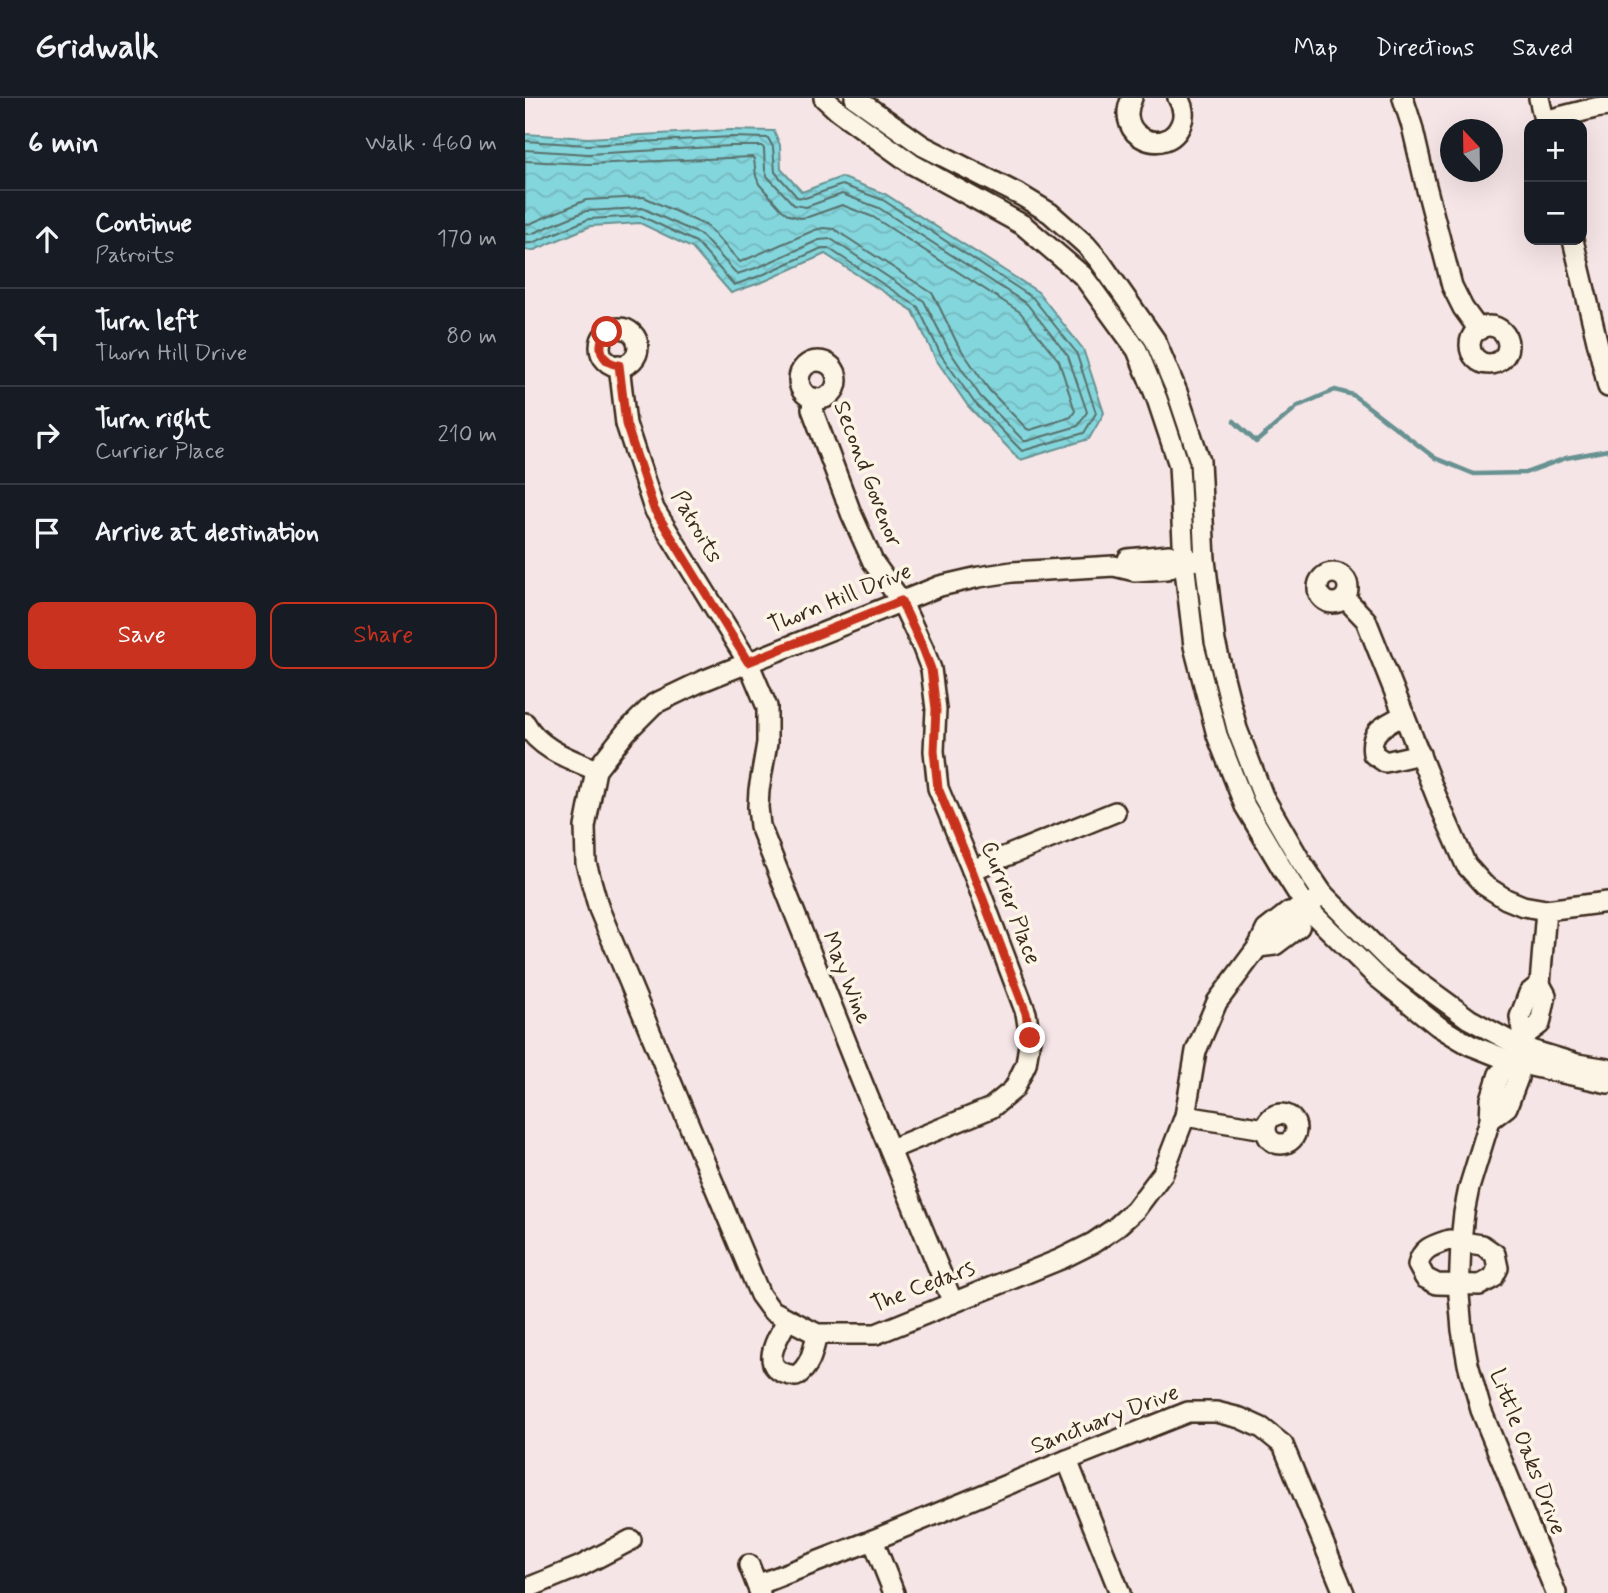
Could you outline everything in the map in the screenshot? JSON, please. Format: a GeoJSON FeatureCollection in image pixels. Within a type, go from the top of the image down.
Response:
{"type":"FeatureCollection","features":[{"type":"Feature","properties":{"kind":"street"},"geometry":{"type":"LineString","coordinates":[[824,98],[912,164],[1023,225],[1083,276],[1136,350],[1157,399],[1179,465],[1182,561],[1194,646],[1217,735],[1245,806],[1306,909],[1377,977],[1438,1026],[1470,1045],[1608,1069]]}},
{"type":"Feature","properties":{"kind":"street"},"geometry":{"type":"LineString","coordinates":[[855,98],[923,146],[1050,213],[1099,260],[1155,340],[1177,392],[1200,461],[1205,560],[1215,642],[1237,729],[1263,796],[1300,860],[1324,894],[1391,962],[1517,1053],[1608,1083]]}},
{"type":"Feature","properties":{"kind":"street"},"geometry":{"type":"LineString","coordinates":[[1132,98],[1127,114],[1133,131],[1148,141],[1156,142],[1165,140],[1179,129],[1183,110],[1178,98]]}},
{"type":"Feature","properties":{"kind":"street"},"geometry":{"type":"LineString","coordinates":[[1403,98],[1452,286],[1463,308],[1479,330]]}},
{"type":"Feature","properties":{"kind":"street"},"geometry":{"type":"LineString","coordinates":[[1539,98],[1543,119]]}},
{"type":"Feature","properties":{"kind":"street"},"geometry":{"type":"LineString","coordinates":[[1559,119],[1608,106]]}},
{"type":"Feature","properties":{"kind":"street"},"geometry":{"type":"LineString","coordinates":[[1574,245],[1608,387]]}},
{"type":"Feature","properties":{"kind":"street","name":"Patroits"},"geometry":{"type":"LineString","coordinates":[[619,365],[626,424],[654,509],[748,662]]}},
{"type":"Feature","properties":{"kind":"street","name":"Second Govenor"},"geometry":{"type":"LineString","coordinates":[[814,398],[812,409],[851,513],[873,562],[901,601]]}},
{"type":"Feature","properties":{"kind":"street","name":"Thorn Hill Drive"},"geometry":{"type":"LineString","coordinates":[[599,909],[586,863],[585,827],[596,770],[654,704],[748,662],[940,586],[1013,572],[1114,566],[1129,559],[1169,555],[1182,561],[1205,560]]}},
{"type":"Feature","properties":{"kind":"street"},"geometry":{"type":"LineString","coordinates":[[1345,597],[1366,621],[1466,865],[1484,886],[1523,906],[1546,910],[1608,902]]}},
{"type":"Feature","properties":{"kind":"street","name":"Currier Place"},"geometry":{"type":"LineString","coordinates":[[891,1149],[991,1108],[1014,1089],[1026,1064],[1030,1038],[1026,1013],[938,788],[934,751],[936,709],[931,669],[901,601]]}},
{"type":"Feature","properties":{"kind":"street","name":"May Wine"},"geometry":{"type":"LineString","coordinates":[[748,662],[767,707],[767,743],[759,790],[760,826],[856,1069],[953,1303]]}},
{"type":"Feature","properties":{"kind":"street"},"geometry":{"type":"LineString","coordinates":[[1404,715],[1375,733],[1371,743],[1373,754],[1385,762],[1420,754]]}},
{"type":"Feature","properties":{"kind":"street"},"geometry":{"type":"LineString","coordinates":[[525,723],[531,733],[563,757],[596,770]]}},
{"type":"Feature","properties":{"kind":"street"},"geometry":{"type":"LineString","coordinates":[[972,870],[1115,812]]}},
{"type":"Feature","properties":{"kind":"street","name":"The Cedars"},"geometry":{"type":"LineString","coordinates":[[599,909],[759,1296],[771,1310],[817,1334],[876,1334],[1061,1259],[1093,1243],[1135,1210],[1163,1173],[1185,1116],[1196,1051],[1217,1002],[1258,947],[1266,930],[1289,912],[1306,909],[1324,894]]}},
{"type":"Feature","properties":{"kind":"street"},"geometry":{"type":"LineString","coordinates":[[1517,1053],[1520,1017],[1529,993],[1540,984],[1546,910]]}},
{"type":"Feature","properties":{"kind":"street","name":"Little Oaks Drive"},"geometry":{"type":"LineString","coordinates":[[1517,1053],[1499,1074],[1491,1099],[1490,1120],[1469,1188],[1461,1241],[1459,1284],[1462,1330],[1481,1410],[1556,1593]]}},
{"type":"Feature","properties":{"kind":"street"},"geometry":{"type":"LineString","coordinates":[[1185,1116],[1265,1129]]}},
{"type":"Feature","properties":{"kind":"street"},"geometry":{"type":"LineString","coordinates":[[1449,1240],[1482,1245],[1495,1254],[1498,1268],[1493,1278],[1481,1285],[1459,1284],[1437,1284],[1425,1278],[1417,1265],[1419,1257],[1433,1245],[1449,1240]]}},
{"type":"Feature","properties":{"kind":"street"},"geometry":{"type":"LineString","coordinates":[[788,1319],[771,1352],[771,1359],[783,1374],[796,1376],[804,1370],[811,1358],[817,1334]]}},
{"type":"Feature","properties":{"kind":"street","name":"Sanctuary Drive"},"geometry":{"type":"LineString","coordinates":[[759,1589],[1188,1412],[1216,1412],[1240,1418],[1262,1428],[1283,1445],[1344,1593]]}},
{"type":"Feature","properties":{"kind":"street"},"geometry":{"type":"LineString","coordinates":[[1067,1460],[1120,1593]]}},
{"type":"Feature","properties":{"kind":"street"},"geometry":{"type":"LineString","coordinates":[[525,1589],[582,1566],[631,1540]]}},
{"type":"Feature","properties":{"kind":"street"},"geometry":{"type":"LineString","coordinates":[[873,1540],[894,1593]]}},
{"type":"Feature","properties":{"kind":"street"},"geometry":{"type":"LineString","coordinates":[[749,1566],[759,1589]]}},
{"type":"Feature","properties":{"kind":"water"},"geometry":{"type":"Polygon","coordinates":[[[731,130],[774,131],[780,145],[781,169],[802,192],[841,177],[885,194],[1038,292],[1083,349],[1104,413],[1089,439],[1020,460],[968,406],[935,358],[913,311],[825,254],[731,293],[692,248],[640,223],[591,226],[532,251],[525,250],[525,134],[588,138],[731,130]]]}},
{"type":"Feature","properties":{"kind":"waterway"},"geometry":{"type":"LineString","coordinates":[[1234,421],[1256,442],[1298,406],[1335,390],[1353,395],[1435,458],[1474,474],[1525,473],[1566,458],[1608,450]]}},
{"type":"Feature","properties":{"kind":"route"},"geometry":{"type":"LineString","coordinates":[[607,332],[601,343],[602,355],[610,363],[619,365],[626,424],[654,509],[748,662],[901,601],[931,669],[936,709],[934,751],[938,788],[1026,1013],[1030,1038]]}}]}
